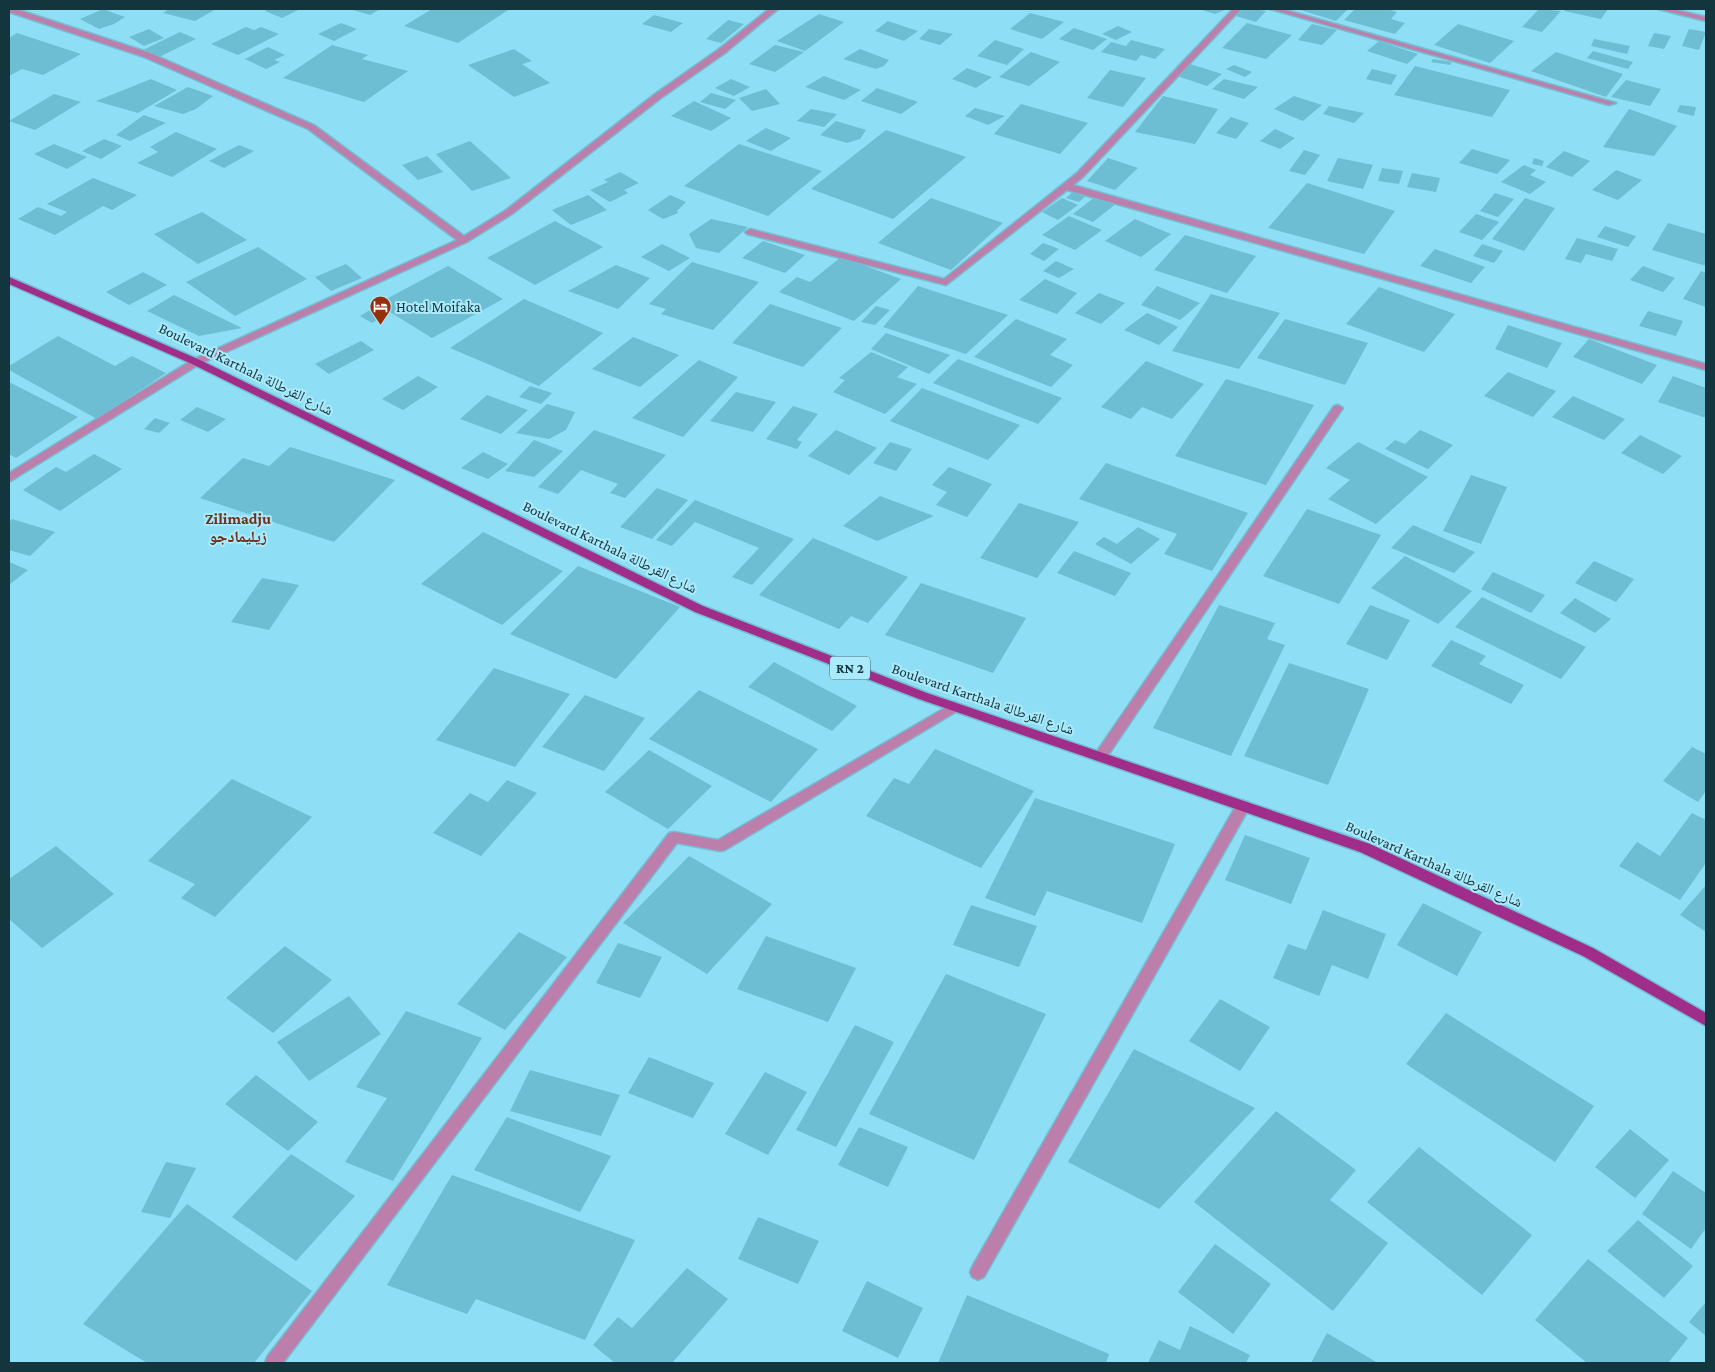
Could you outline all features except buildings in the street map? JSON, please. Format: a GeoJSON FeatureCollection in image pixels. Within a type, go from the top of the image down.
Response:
{"type":"FeatureCollection","features":[{"type":"Feature","properties":{"kind":"main road","name":"Boulevard Karthala شارع القرطالة"},"geometry":{"type":"LineString","coordinates":[[9,280],[196,362],[699,609],[955,707],[1374,852],[1588,952],[1706,1020]]}},
{"type":"Feature","properties":{"kind":"street"},"geometry":{"type":"LineString","coordinates":[[9,9],[147,55],[311,127],[464,240]]}},
{"type":"Feature","properties":{"kind":"street"},"geometry":{"type":"LineString","coordinates":[[9,478],[196,362],[464,240],[509,212],[658,96],[722,51],[774,9]]}},
{"type":"Feature","properties":{"kind":"street"},"geometry":{"type":"LineString","coordinates":[[750,232],[946,282],[1080,175],[1237,9]]}},
{"type":"Feature","properties":{"kind":"street"},"geometry":{"type":"LineString","coordinates":[[1274,9],[1612,103]]}},
{"type":"Feature","properties":{"kind":"street"},"geometry":{"type":"LineString","coordinates":[[1662,9],[1706,19]]}},
{"type":"Feature","properties":{"kind":"street"},"geometry":{"type":"LineString","coordinates":[[1065,186],[1706,367]]}},
{"type":"Feature","properties":{"kind":"street"},"geometry":{"type":"LineString","coordinates":[[1100,757],[1338,408]]}},
{"type":"Feature","properties":{"kind":"street"},"geometry":{"type":"LineString","coordinates":[[273,1363],[674,837],[720,846],[955,707]]}},
{"type":"Feature","properties":{"kind":"street"},"geometry":{"type":"LineString","coordinates":[[978,1272],[1243,806]]}},
{"type":"Feature","properties":{"kind":"place","name":"Hotel Moifaka"},"geometry":{"type":"Point","coordinates":[380,326]}},
{"type":"Feature","properties":{"kind":"district","name":"Zilimadju زيليمادجو"},"geometry":{"type":"Point","coordinates":[238,527]}}]}
